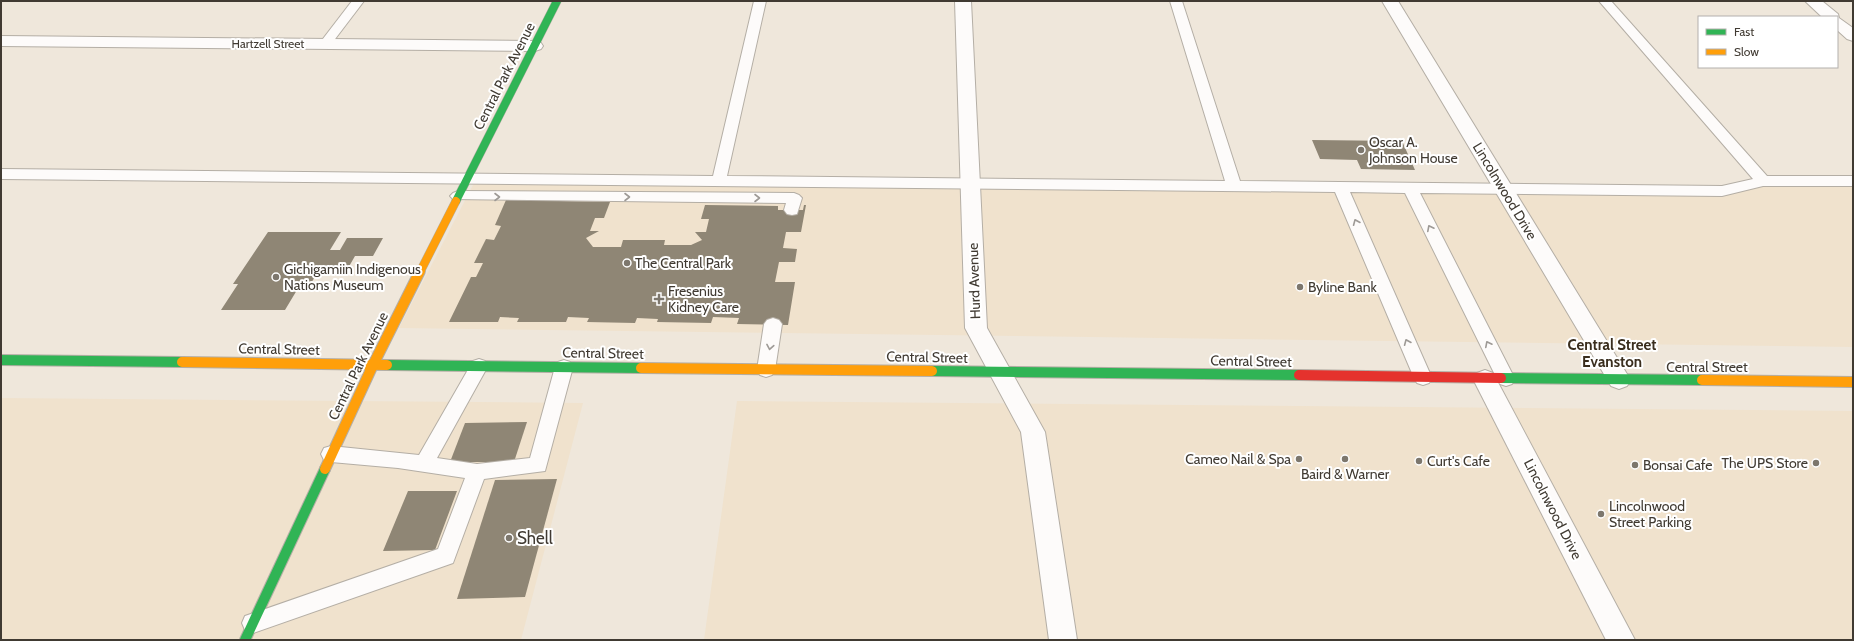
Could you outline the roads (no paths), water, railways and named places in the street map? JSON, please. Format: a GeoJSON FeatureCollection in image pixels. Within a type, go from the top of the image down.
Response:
{"type":"FeatureCollection","features":[{"type":"Feature","properties":{"kind":"main road","name":"Central Park Avenue"},"geometry":{"type":"LineString","coordinates":[[249,632],[373,365],[558,1]]}},
{"type":"Feature","properties":{"kind":"main road","name":"Central Street"},"geometry":{"type":"LineString","coordinates":[[1,360],[1496,379],[1853,382]]}},
{"type":"Feature","properties":{"kind":"street","name":"Hurd Avenue"},"geometry":{"type":"LineString","coordinates":[[963,1],[976,328],[1033,432],[1063,640]]}},
{"type":"Feature","properties":{"kind":"street","name":"Lincolnwood Drive"},"geometry":{"type":"LineString","coordinates":[[1390,1],[1619,380]]}},
{"type":"Feature","properties":{"kind":"street"},"geometry":{"type":"LineString","coordinates":[[1813,1],[1831,16]]}},
{"type":"Feature","properties":{"kind":"street"},"geometry":{"type":"LineString","coordinates":[[1838,23],[1853,36]]}},
{"type":"Feature","properties":{"kind":"street","name":"Hartzell Street"},"geometry":{"type":"LineString","coordinates":[[1,41],[535,46]]}},
{"type":"Feature","properties":{"kind":"street","name":"Lincolnwood Drive"},"geometry":{"type":"LineString","coordinates":[[1496,379],[1621,640]]}},
{"type":"Feature","properties":{"kind":"lane"},"geometry":{"type":"LineString","coordinates":[[325,44],[358,1]]}},
{"type":"Feature","properties":{"kind":"lane"},"geometry":{"type":"LineString","coordinates":[[719,181],[760,1]]}},
{"type":"Feature","properties":{"kind":"lane"},"geometry":{"type":"LineString","coordinates":[[1176,1],[1234,187]]}},
{"type":"Feature","properties":{"kind":"lane"},"geometry":{"type":"LineString","coordinates":[[1605,1],[1763,181]]}},
{"type":"Feature","properties":{"kind":"lane"},"geometry":{"type":"LineString","coordinates":[[1,174],[466,180],[971,183],[1722,191],[1763,181],[1853,181]]}},
{"type":"Feature","properties":{"kind":"lane"},"geometry":{"type":"LineString","coordinates":[[1341,188],[1423,378]]}},
{"type":"Feature","properties":{"kind":"lane"},"geometry":{"type":"LineString","coordinates":[[1410,188],[1496,379]]}},
{"type":"Feature","properties":{"kind":"lane"},"geometry":{"type":"LineString","coordinates":[[458,196],[794,198],[792,210]]}},
{"type":"Feature","properties":{"kind":"lane"},"geometry":{"type":"LineString","coordinates":[[766,370],[774,324]]}},
{"type":"Feature","properties":{"kind":"lane"},"geometry":{"type":"LineString","coordinates":[[424,464],[479,366]]}},
{"type":"Feature","properties":{"kind":"lane"},"geometry":{"type":"LineString","coordinates":[[331,454],[424,464],[477,472],[538,464],[564,367]]}},
{"type":"Feature","properties":{"kind":"lane"},"geometry":{"type":"LineString","coordinates":[[249,632],[446,556],[477,472]]}},
{"type":"Feature","properties":{"kind":"place","name":"Oscar A. Johnson House"},"geometry":{"type":"Point","coordinates":[1361,150]}},
{"type":"Feature","properties":{"kind":"place","name":"The Central Park"},"geometry":{"type":"Point","coordinates":[627,263]}},
{"type":"Feature","properties":{"kind":"place","name":"Gichigamiin Indigenous Nations Museum"},"geometry":{"type":"Point","coordinates":[276,277]}},
{"type":"Feature","properties":{"kind":"place","name":"Byline Bank"},"geometry":{"type":"Point","coordinates":[1300,287]}},
{"type":"Feature","properties":{"kind":"place","name":"Fresenius Kidney Care"},"geometry":{"type":"Point","coordinates":[659,299]}},
{"type":"Feature","properties":{"kind":"place","name":"Cameo Nail & Spa"},"geometry":{"type":"Point","coordinates":[1299,459]}},
{"type":"Feature","properties":{"kind":"place","name":"Baird & Warner"},"geometry":{"type":"Point","coordinates":[1345,459]}},
{"type":"Feature","properties":{"kind":"place","name":"Curt's Cafe"},"geometry":{"type":"Point","coordinates":[1419,461]}},
{"type":"Feature","properties":{"kind":"place","name":"The UPS Store"},"geometry":{"type":"Point","coordinates":[1816,463]}},
{"type":"Feature","properties":{"kind":"place","name":"Bonsai Cafe"},"geometry":{"type":"Point","coordinates":[1635,465]}},
{"type":"Feature","properties":{"kind":"place","name":"Lincolnwood Street Parking"},"geometry":{"type":"Point","coordinates":[1601,514]}},
{"type":"Feature","properties":{"kind":"place","name":"Shell"},"geometry":{"type":"Point","coordinates":[509,538]}},
{"type":"Feature","properties":{"kind":"district","name":"Central Street Evanston"},"geometry":{"type":"Point","coordinates":[1612,354]}}]}
